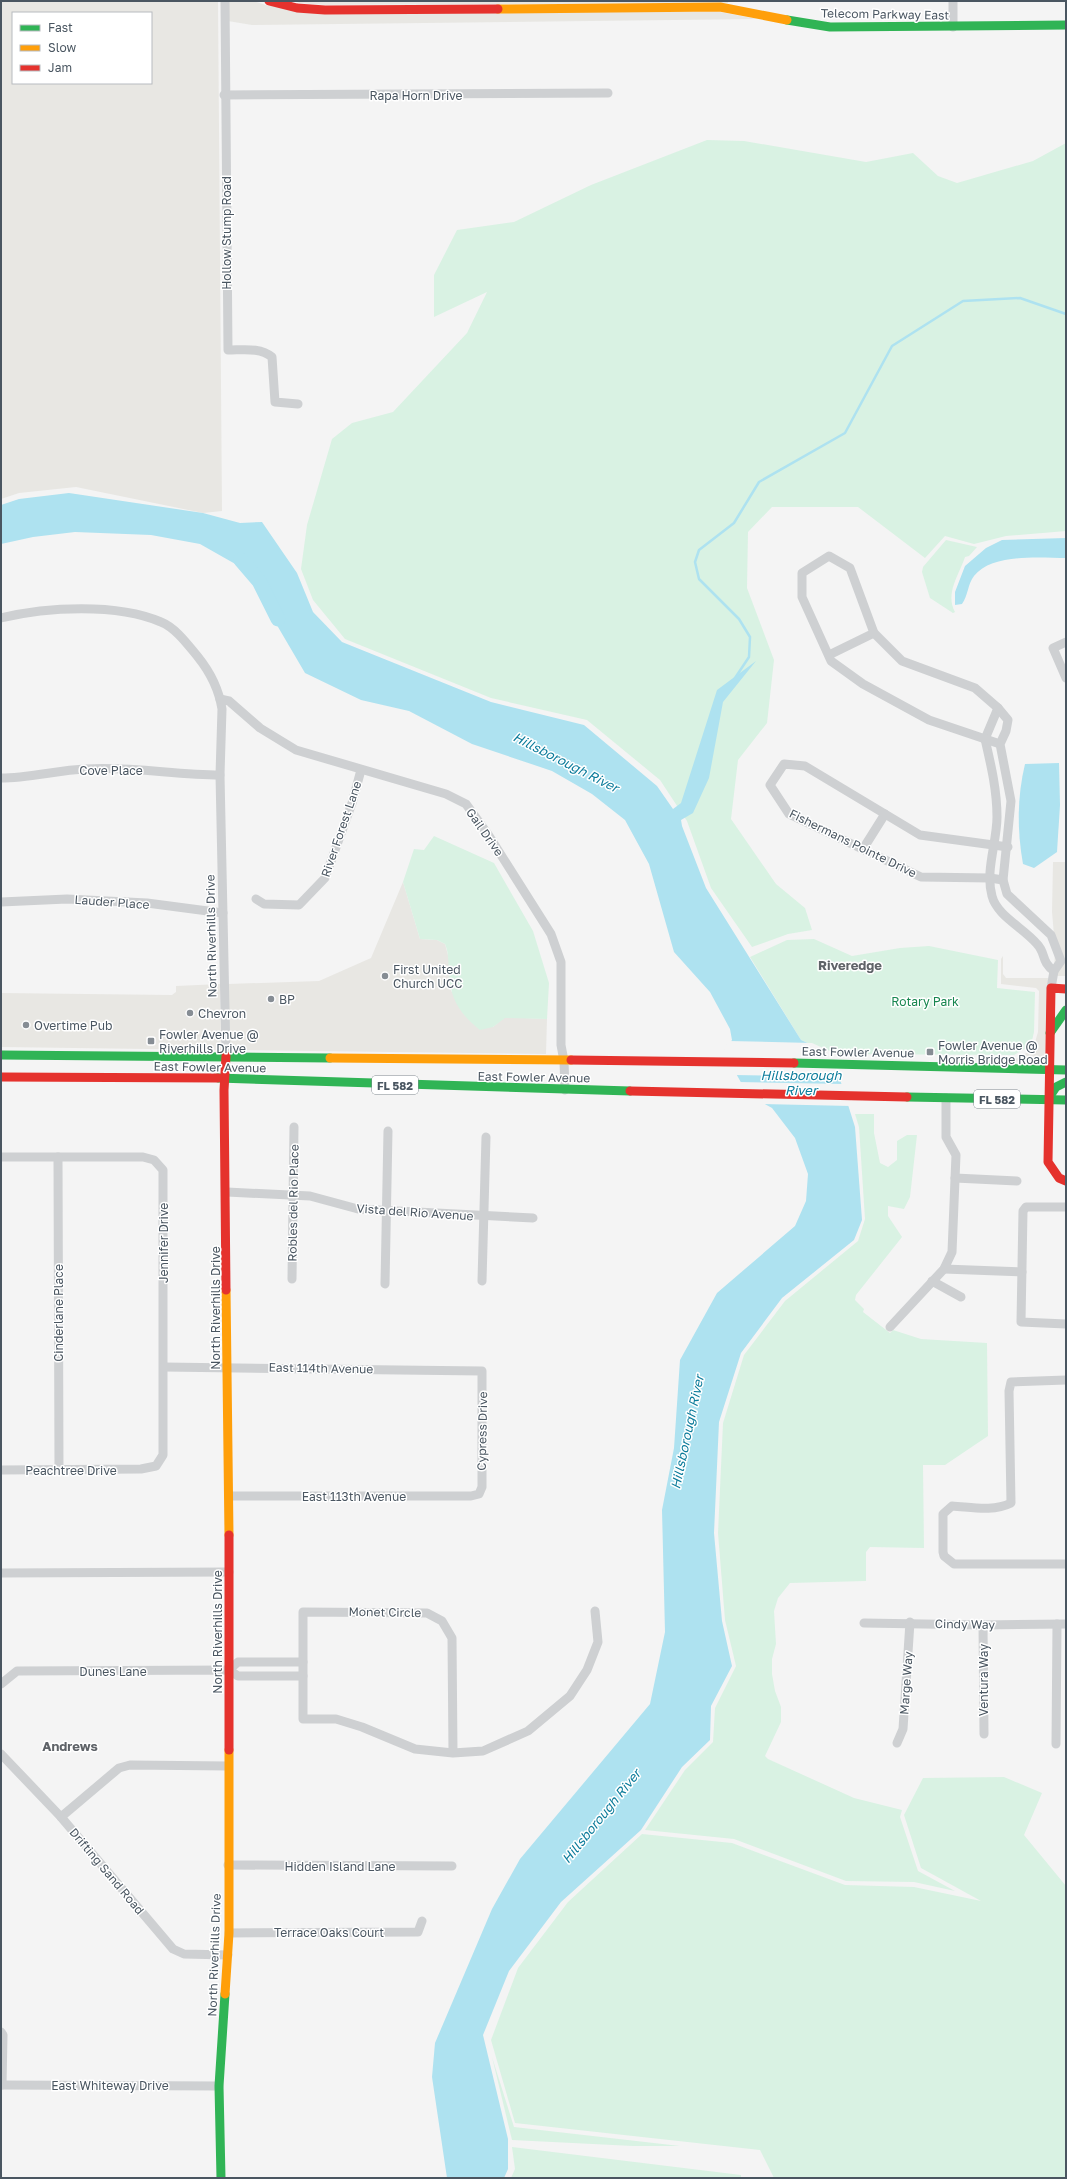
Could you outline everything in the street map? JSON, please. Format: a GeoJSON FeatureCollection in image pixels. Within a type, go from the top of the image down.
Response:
{"type":"FeatureCollection","features":[{"type":"Feature","properties":{"kind":"street","name":"Hollow Stump Road"},"geometry":{"type":"LineString","coordinates":[[225,1],[224,95],[228,350],[260,350],[267,353],[272,357],[275,402],[298,404]]}},
{"type":"Feature","properties":{"kind":"street","name":"Telecom Parkway East"},"geometry":{"type":"LineString","coordinates":[[269,1],[297,8],[325,10],[720,7],[800,23],[830,27],[1066,25]]}},
{"type":"Feature","properties":{"kind":"street"},"geometry":{"type":"LineString","coordinates":[[288,1],[297,8]]}},
{"type":"Feature","properties":{"kind":"street"},"geometry":{"type":"LineString","coordinates":[[953,1],[953,27]]}},
{"type":"Feature","properties":{"kind":"street","name":"Rapa Horn Drive"},"geometry":{"type":"LineString","coordinates":[[224,95],[608,93]]}},
{"type":"Feature","properties":{"kind":"street"},"geometry":{"type":"LineString","coordinates":[[1000,744],[929,720],[863,684],[831,661],[802,597],[802,573],[828,556],[850,568],[874,633],[902,661],[975,688],[998,708],[1008,720],[1006,731],[1000,744],[1011,801],[1008,847],[1003,880],[1007,894],[1050,935],[1061,961],[1054,972],[1051,988],[1048,1162],[1059,1178],[1066,1181]]}},
{"type":"Feature","properties":{"kind":"street","name":"North Riverhills Drive"},"geometry":{"type":"LineString","coordinates":[[1,618],[47,610],[75,609],[118,611],[162,622],[185,640],[207,669],[220,699],[220,776],[226,1056],[229,1496],[228,1955],[219,2086],[221,2178]]}},
{"type":"Feature","properties":{"kind":"street"},"geometry":{"type":"LineString","coordinates":[[828,655],[874,633]]}},
{"type":"Feature","properties":{"kind":"street"},"geometry":{"type":"LineString","coordinates":[[1066,642],[1053,648],[1066,678]]}},
{"type":"Feature","properties":{"kind":"street","name":"Gail Drive"},"geometry":{"type":"LineString","coordinates":[[220,699],[229,701],[260,728],[296,750],[446,794],[466,804],[489,836],[548,928],[561,962],[561,1044],[564,1061],[565,1090]]}},
{"type":"Feature","properties":{"kind":"street"},"geometry":{"type":"LineString","coordinates":[[998,708],[985,739],[995,778],[997,817],[990,878],[992,896],[999,908],[1038,945],[1046,966],[1054,972]]}},
{"type":"Feature","properties":{"kind":"street","name":"Fishermans Pointe Drive"},"geometry":{"type":"LineString","coordinates":[[1003,880],[990,878],[921,877],[789,814],[770,785],[784,764],[805,766],[920,835],[1008,847]]}},
{"type":"Feature","properties":{"kind":"street","name":"Cove Place"},"geometry":{"type":"LineString","coordinates":[[1,778],[109,768],[132,768],[201,776],[220,776]]}},
{"type":"Feature","properties":{"kind":"street","name":"River Forest Lane"},"geometry":{"type":"LineString","coordinates":[[256,899],[264,904],[299,905],[325,878],[352,803],[361,770]]}},
{"type":"Feature","properties":{"kind":"street"},"geometry":{"type":"LineString","coordinates":[[995,778],[1007,776]]}},
{"type":"Feature","properties":{"kind":"street"},"geometry":{"type":"LineString","coordinates":[[863,849],[885,814]]}},
{"type":"Feature","properties":{"kind":"street","name":"Lauder Place"},"geometry":{"type":"LineString","coordinates":[[1,902],[67,899],[147,903],[223,913]]}},
{"type":"Feature","properties":{"kind":"street"},"geometry":{"type":"LineString","coordinates":[[1051,988],[1066,989]]}},
{"type":"Feature","properties":{"kind":"street"},"geometry":{"type":"LineString","coordinates":[[1050,1032],[1057,1025],[1066,1010]]}},
{"type":"Feature","properties":{"kind":"street","name":"East Fowler Avenue"},"geometry":{"type":"LineString","coordinates":[[1,1055],[841,1063],[1066,1070]]}},
{"type":"Feature","properties":{"kind":"street","name":"East Fowler Avenue"},"geometry":{"type":"LineString","coordinates":[[1,1077],[225,1078],[565,1090],[1066,1100]]}},
{"type":"Feature","properties":{"kind":"street"},"geometry":{"type":"LineString","coordinates":[[1048,1099],[1056,1087],[1066,1082]]}},
{"type":"Feature","properties":{"kind":"street"},"geometry":{"type":"LineString","coordinates":[[890,1327],[944,1269],[952,1252],[956,1155],[946,1137],[946,1098]]}},
{"type":"Feature","properties":{"kind":"street","name":"Robles del Rio Place"},"geometry":{"type":"LineString","coordinates":[[292,1279],[294,1127]]}},
{"type":"Feature","properties":{"kind":"street"},"geometry":{"type":"LineString","coordinates":[[386,1284],[388,1131]]}},
{"type":"Feature","properties":{"kind":"street"},"geometry":{"type":"LineString","coordinates":[[482,1281],[486,1137]]}},
{"type":"Feature","properties":{"kind":"street","name":"Jennifer Drive"},"geometry":{"type":"LineString","coordinates":[[1,1157],[144,1157],[154,1160],[162,1170],[164,1367],[162,1455],[156,1466],[141,1470]]}},
{"type":"Feature","properties":{"kind":"street","name":"Cinderlane Place"},"geometry":{"type":"LineString","coordinates":[[58,1157],[58,1470]]}},
{"type":"Feature","properties":{"kind":"street"},"geometry":{"type":"LineString","coordinates":[[955,1178],[1017,1181]]}},
{"type":"Feature","properties":{"kind":"street","name":"Vista del Rio Avenue"},"geometry":{"type":"LineString","coordinates":[[227,1192],[310,1196],[344,1207],[388,1211],[533,1218]]}},
{"type":"Feature","properties":{"kind":"street"},"geometry":{"type":"LineString","coordinates":[[1066,1207],[1026,1207],[1023,1211],[1021,1322],[1066,1324]]}},
{"type":"Feature","properties":{"kind":"street"},"geometry":{"type":"LineString","coordinates":[[944,1269],[1022,1272]]}},
{"type":"Feature","properties":{"kind":"street"},"geometry":{"type":"LineString","coordinates":[[932,1281],[961,1297]]}},
{"type":"Feature","properties":{"kind":"street","name":"East 114th Avenue"},"geometry":{"type":"LineString","coordinates":[[164,1367],[479,1370]]}},
{"type":"Feature","properties":{"kind":"street","name":"Cypress Drive"},"geometry":{"type":"LineString","coordinates":[[479,1370],[482,1371],[483,1378],[482,1487],[479,1494]]}},
{"type":"Feature","properties":{"kind":"street"},"geometry":{"type":"LineString","coordinates":[[1066,1380],[1011,1382],[1009,1391],[1011,1504],[1004,1507],[988,1508],[952,1506],[944,1514],[943,1552],[944,1556],[954,1564],[1066,1564]]}},
{"type":"Feature","properties":{"kind":"street","name":"Peachtree Drive"},"geometry":{"type":"LineString","coordinates":[[1,1470],[141,1470]]}},
{"type":"Feature","properties":{"kind":"street","name":"East 113th Avenue"},"geometry":{"type":"LineString","coordinates":[[229,1496],[471,1496],[479,1494]]}},
{"type":"Feature","properties":{"kind":"street"},"geometry":{"type":"LineString","coordinates":[[1,1573],[229,1572]]}},
{"type":"Feature","properties":{"kind":"street"},"geometry":{"type":"LineString","coordinates":[[453,1753],[483,1751],[528,1731],[570,1696],[587,1670],[598,1642],[595,1610]]}},
{"type":"Feature","properties":{"kind":"street","name":"Monet Circle"},"geometry":{"type":"LineString","coordinates":[[303,1612],[427,1613],[442,1621],[452,1638],[453,1753],[415,1749],[362,1727],[336,1719],[303,1719],[303,1662],[303,1612]]}},
{"type":"Feature","properties":{"kind":"street","name":"Cindy Way"},"geometry":{"type":"LineString","coordinates":[[864,1623],[910,1622],[983,1625],[1062,1624]]}},
{"type":"Feature","properties":{"kind":"street","name":"Marge Way"},"geometry":{"type":"LineString","coordinates":[[897,1743],[903,1729],[910,1622]]}},
{"type":"Feature","properties":{"kind":"street"},"geometry":{"type":"LineString","coordinates":[[1056,1744],[1062,1624]]}},
{"type":"Feature","properties":{"kind":"street","name":"Ventura Way"},"geometry":{"type":"LineString","coordinates":[[983,1625],[984,1734]]}},
{"type":"Feature","properties":{"kind":"street","name":"Dunes Lane"},"geometry":{"type":"LineString","coordinates":[[229,1670],[238,1662],[303,1662]]}},
{"type":"Feature","properties":{"kind":"street","name":"Dunes Lane"},"geometry":{"type":"LineString","coordinates":[[1,1684],[17,1671],[229,1670],[238,1676],[303,1676]]}},
{"type":"Feature","properties":{"kind":"street","name":"Drifting Sand Road"},"geometry":{"type":"LineString","coordinates":[[1,1754],[61,1817],[173,1949],[184,1954],[228,1955]]}},
{"type":"Feature","properties":{"kind":"street"},"geometry":{"type":"LineString","coordinates":[[61,1817],[119,1768],[130,1765],[228,1766]]}},
{"type":"Feature","properties":{"kind":"street","name":"Hidden Island Lane"},"geometry":{"type":"LineString","coordinates":[[228,1865],[452,1866]]}},
{"type":"Feature","properties":{"kind":"street","name":"Terrace Oaks Court"},"geometry":{"type":"LineString","coordinates":[[228,1933],[418,1932],[422,1921]]}},
{"type":"Feature","properties":{"kind":"street"},"geometry":{"type":"LineString","coordinates":[[1,2032],[3,2034],[1,2085]]}},
{"type":"Feature","properties":{"kind":"street","name":"East Whiteway Drive"},"geometry":{"type":"LineString","coordinates":[[1,2085],[219,2086]]}},
{"type":"Feature","properties":{"kind":"shaded area"},"geometry":{"type":"Polygon","coordinates":[[[1,1],[218,1],[222,511],[203,513],[76,487],[19,493],[1,499],[1,1]]]}},
{"type":"Feature","properties":{"kind":"shaded area"},"geometry":{"type":"Polygon","coordinates":[[[222,1],[253,1],[269,6],[720,12],[757,19],[252,25],[228,21],[222,1]]]}},
{"type":"Feature","properties":{"kind":"shaded area"},"geometry":{"type":"Polygon","coordinates":[[[296,1],[728,1],[728,3],[325,5],[299,3],[296,1]]]}},
{"type":"Feature","properties":{"kind":"shaded area"},"geometry":{"type":"Polygon","coordinates":[[[1053,862],[1066,862],[1066,976],[1054,976],[1055,947],[1052,912],[1053,862]]]}},
{"type":"Feature","properties":{"kind":"shaded area"},"geometry":{"type":"Polygon","coordinates":[[[403,882],[420,939],[437,940],[445,944],[449,959],[451,991],[493,1027],[505,1017],[547,1019],[546,1054],[230,1050],[228,984],[319,981],[371,958],[403,882]]]}},
{"type":"Feature","properties":{"kind":"shaded area"},"geometry":{"type":"Polygon","coordinates":[[[1003,956],[1003,974],[1006,978],[1048,978],[1045,1062],[995,1061],[995,1059],[1016,1059],[1033,1049],[1038,1032],[1039,991],[1036,988],[1001,984],[1001,959],[1003,956]]]}},
{"type":"Feature","properties":{"kind":"shaded area"},"geometry":{"type":"Polygon","coordinates":[[[220,984],[221,1050],[1,1047],[1,993],[172,995],[176,992],[176,986],[220,984]]]}},
{"type":"Feature","properties":{"kind":"green space"},"geometry":{"type":"Polygon","coordinates":[[[707,140],[744,141],[866,162],[913,153],[938,176],[957,183],[1033,161],[1066,143],[1066,531],[1006,536],[974,544],[945,536],[925,558],[858,507],[772,507],[748,532],[747,588],[774,660],[767,723],[738,760],[731,819],[776,884],[805,908],[812,930],[788,934],[752,947],[711,888],[687,821],[660,780],[587,720],[491,698],[345,639],[313,600],[301,569],[307,525],[332,439],[352,423],[393,412],[467,333],[487,292],[434,317],[434,275],[457,230],[514,222],[591,185],[707,140]]]}},
{"type":"Feature","properties":{"kind":"green space"},"geometry":{"type":"Polygon","coordinates":[[[946,540],[977,547],[969,556],[965,557],[954,584],[952,591],[952,605],[955,612],[953,613],[930,598],[922,572],[923,567],[946,540]]]}},
{"type":"Feature","properties":{"kind":"green space"},"geometry":{"type":"Polygon","coordinates":[[[434,836],[494,863],[533,931],[549,983],[547,1019],[505,1018],[493,1027],[480,1030],[466,1018],[457,1005],[451,990],[448,954],[445,944],[437,940],[420,939],[403,882],[414,849],[424,850],[434,836]]]}},
{"type":"Feature","properties":{"kind":"green space","name":"Rotary Park"},"geometry":{"type":"Polygon","coordinates":[[[814,939],[852,956],[900,948],[929,946],[998,960],[997,988],[1035,992],[1034,1032],[1031,1045],[1014,1055],[832,1054],[801,1040],[750,957],[787,940],[814,939]]]}},
{"type":"Feature","properties":{"kind":"green space"},"geometry":{"type":"Polygon","coordinates":[[[855,1114],[874,1114],[874,1133],[880,1163],[888,1167],[897,1160],[897,1141],[907,1135],[917,1135],[910,1197],[904,1209],[888,1206],[888,1216],[902,1237],[856,1295],[855,1300],[864,1309],[863,1312],[890,1333],[893,1330],[921,1339],[987,1343],[988,1436],[945,1465],[923,1465],[924,1548],[870,1547],[866,1552],[866,1581],[790,1583],[778,1598],[774,1611],[776,1644],[772,1659],[772,1674],[775,1691],[781,1707],[781,1722],[765,1756],[768,1759],[854,1798],[902,1810],[900,1817],[918,1871],[955,1891],[914,1882],[846,1881],[734,1839],[645,1830],[685,1770],[713,1742],[715,1708],[736,1666],[725,1620],[718,1533],[723,1423],[744,1355],[785,1301],[858,1241],[865,1219],[859,1127],[855,1114]]]}},
{"type":"Feature","properties":{"kind":"green space"},"geometry":{"type":"Polygon","coordinates":[[[1004,1777],[1042,1793],[1024,1835],[1066,1886],[1066,2178],[774,2178],[760,2150],[515,2123],[491,2040],[518,1968],[568,1902],[642,1834],[732,1843],[845,1885],[914,1887],[981,1901],[921,1868],[904,1815],[923,1778],[1004,1777]]]}},
{"type":"Feature","properties":{"kind":"green space"},"geometry":{"type":"Polygon","coordinates":[[[492,2057],[514,2127],[680,2146],[633,2146],[512,2140],[492,2057]]]}},
{"type":"Feature","properties":{"kind":"green space"},"geometry":{"type":"Polygon","coordinates":[[[512,2147],[741,2175],[741,2178],[511,2178],[515,2169],[512,2147]]]}},
{"type":"Feature","properties":{"kind":"water","name":"Hillsborough River"},"geometry":{"type":"Polygon","coordinates":[[[69,493],[203,513],[240,523],[262,522],[297,573],[313,612],[342,642],[491,702],[584,725],[657,786],[673,809],[681,803],[717,690],[756,661],[723,702],[709,778],[693,813],[681,820],[682,826],[706,888],[801,1040],[832,1054],[855,1127],[862,1220],[854,1240],[782,1298],[741,1353],[719,1422],[714,1533],[722,1621],[732,1666],[711,1706],[710,1740],[682,1767],[641,1830],[561,1902],[509,1971],[483,2035],[508,2139],[508,2169],[504,2178],[447,2178],[432,2077],[435,2043],[492,1909],[520,1859],[650,1704],[665,1632],[662,1510],[674,1448],[680,1360],[717,1293],[795,1226],[806,1201],[808,1174],[795,1138],[772,1108],[748,1095],[724,1052],[732,1040],[730,1029],[710,992],[674,952],[649,864],[625,820],[592,794],[552,771],[472,744],[409,711],[361,700],[305,673],[271,615],[267,582],[200,544],[151,535],[75,532],[33,537],[1,544],[1,505],[19,499],[69,493]]]}},
{"type":"Feature","properties":{"kind":"water"},"geometry":{"type":"Polygon","coordinates":[[[1066,538],[1066,558],[1017,558],[992,563],[974,576],[962,604],[955,605],[955,592],[965,566],[986,548],[1002,540],[1066,538]]]}},
{"type":"Feature","properties":{"kind":"water"},"geometry":{"type":"Polygon","coordinates":[[[1059,763],[1060,805],[1057,852],[1034,868],[1023,864],[1019,827],[1019,801],[1022,776],[1025,764],[1059,763]]]}},
{"type":"Feature","properties":{"kind":"pier"},"geometry":{"type":"Polygon","coordinates":[[[729,1041],[812,1043],[834,1053],[841,1077],[735,1075],[722,1053],[729,1041]]]}},
{"type":"Feature","properties":{"kind":"pier"},"geometry":{"type":"Polygon","coordinates":[[[739,1082],[844,1084],[851,1106],[761,1104],[747,1097],[739,1082]]]}},
{"type":"Feature","properties":{"kind":"waterway"},"geometry":{"type":"LineString","coordinates":[[735,678],[749,657],[750,637],[739,619],[699,579],[695,562],[699,550],[734,523],[759,482],[845,433],[892,346],[963,301],[1020,298],[1066,314]]}},
{"type":"Feature","properties":{"kind":"waterway","name":"Hillsborough River"},"geometry":{"type":"LineString","coordinates":[[241,560],[259,581],[278,619]]}},
{"type":"Feature","properties":{"kind":"traffic: fast"},"geometry":{"type":"LineString","coordinates":[[787,20],[830,27],[1066,25]]}},
{"type":"Feature","properties":{"kind":"traffic: fast"},"geometry":{"type":"LineString","coordinates":[[1050,1033],[1066,1010]]}},
{"type":"Feature","properties":{"kind":"traffic: fast"},"geometry":{"type":"LineString","coordinates":[[1,1055],[330,1058]]}},
{"type":"Feature","properties":{"kind":"traffic: fast"},"geometry":{"type":"LineString","coordinates":[[794,1063],[1066,1070]]}},
{"type":"Feature","properties":{"kind":"traffic: fast"},"geometry":{"type":"LineString","coordinates":[[218,1078],[630,1091]]}},
{"type":"Feature","properties":{"kind":"traffic: fast"},"geometry":{"type":"LineString","coordinates":[[1048,1099],[1056,1087],[1066,1082]]}},
{"type":"Feature","properties":{"kind":"traffic: fast"},"geometry":{"type":"LineString","coordinates":[[907,1097],[1066,1100]]}},
{"type":"Feature","properties":{"kind":"traffic: fast"},"geometry":{"type":"LineString","coordinates":[[221,2178],[219,2086],[225,1994]]}},
{"type":"Feature","properties":{"kind":"traffic: slow"},"geometry":{"type":"LineString","coordinates":[[498,9],[720,7],[787,20]]}},
{"type":"Feature","properties":{"kind":"traffic: slow"},"geometry":{"type":"LineString","coordinates":[[330,1058],[571,1060]]}},
{"type":"Feature","properties":{"kind":"traffic: slow"},"geometry":{"type":"LineString","coordinates":[[226,1290],[229,1535]]}},
{"type":"Feature","properties":{"kind":"traffic: slow"},"geometry":{"type":"LineString","coordinates":[[225,1994],[229,1933],[229,1750]]}},
{"type":"Feature","properties":{"kind":"traffic: jam"},"geometry":{"type":"LineString","coordinates":[[269,1],[297,8],[325,10],[498,9]]}},
{"type":"Feature","properties":{"kind":"traffic: jam"},"geometry":{"type":"LineString","coordinates":[[1066,989],[1051,988],[1048,1162],[1059,1178],[1066,1181]]}},
{"type":"Feature","properties":{"kind":"traffic: jam"},"geometry":{"type":"LineString","coordinates":[[226,1056],[224,1090],[226,1290]]}},
{"type":"Feature","properties":{"kind":"traffic: jam"},"geometry":{"type":"LineString","coordinates":[[571,1060],[794,1063]]}},
{"type":"Feature","properties":{"kind":"traffic: jam"},"geometry":{"type":"LineString","coordinates":[[1,1077],[218,1078]]}},
{"type":"Feature","properties":{"kind":"traffic: jam"},"geometry":{"type":"LineString","coordinates":[[630,1091],[907,1097]]}},
{"type":"Feature","properties":{"kind":"traffic: jam"},"geometry":{"type":"LineString","coordinates":[[229,1535],[229,1750]]}},
{"type":"Feature","properties":{"kind":"place","name":"First United Church UCC"},"geometry":{"type":"Point","coordinates":[385,976]}},
{"type":"Feature","properties":{"kind":"place","name":"BP"},"geometry":{"type":"Point","coordinates":[271,999]}},
{"type":"Feature","properties":{"kind":"place","name":"Chevron"},"geometry":{"type":"Point","coordinates":[190,1013]}},
{"type":"Feature","properties":{"kind":"place","name":"Overtime Pub"},"geometry":{"type":"Point","coordinates":[26,1025]}},
{"type":"Feature","properties":{"kind":"place","name":"Fowler Avenue @ Riverhills Drive"},"geometry":{"type":"Point","coordinates":[151,1041]}},
{"type":"Feature","properties":{"kind":"place","name":"Fowler Avenue @ Morris Bridge Road"},"geometry":{"type":"Point","coordinates":[930,1052]}},
{"type":"Feature","properties":{"kind":"district","name":"Riveredge"},"geometry":{"type":"Point","coordinates":[850,965]}},
{"type":"Feature","properties":{"kind":"district","name":"Andrews"},"geometry":{"type":"Point","coordinates":[70,1746]}}]}
